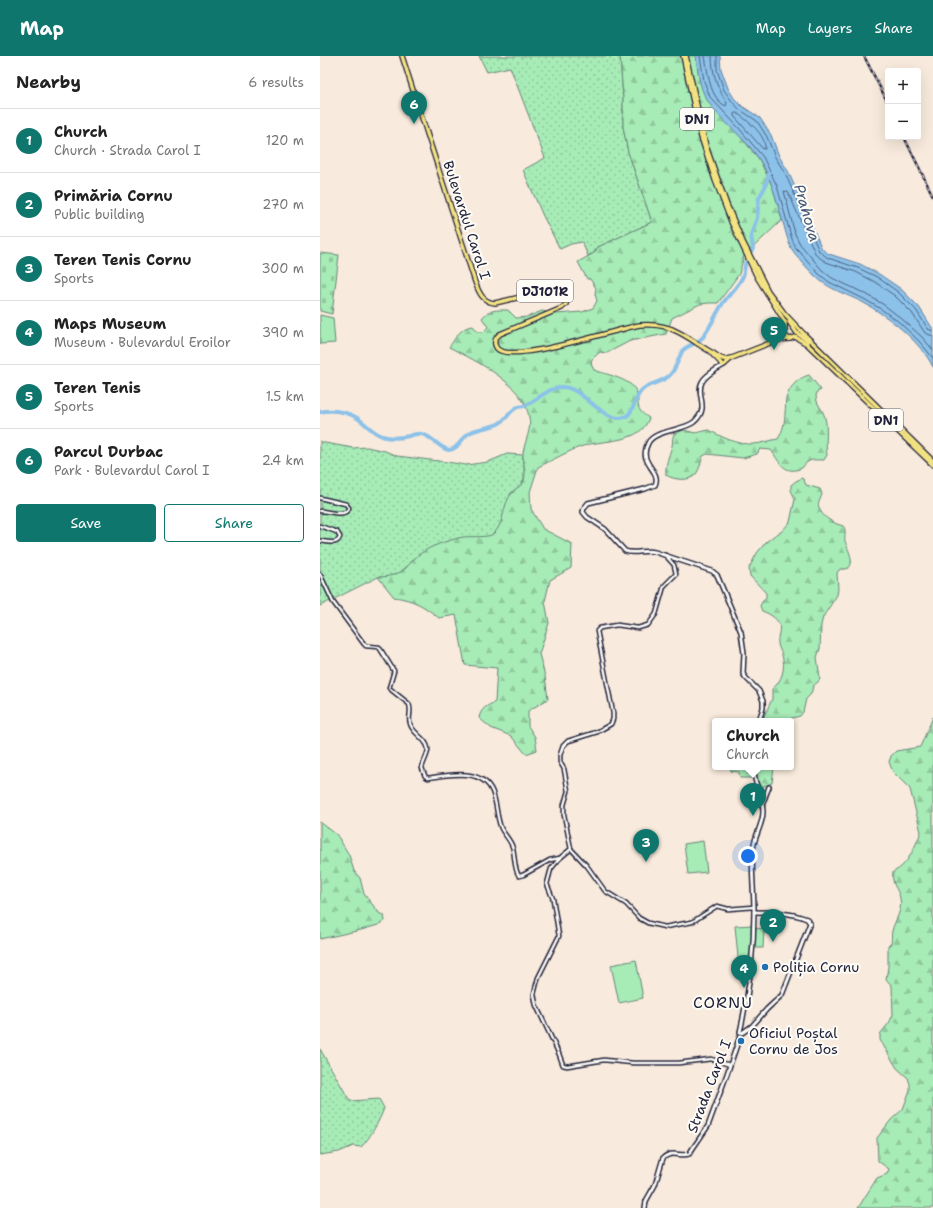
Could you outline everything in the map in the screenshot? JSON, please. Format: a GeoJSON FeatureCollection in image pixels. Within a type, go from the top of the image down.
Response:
{"type":"FeatureCollection","features":[{"type":"Feature","properties":{"kind":"main road","name":"Bulevardul Carol I"},"geometry":{"type":"LineString","coordinates":[[402,56],[480,295],[488,302],[495,303],[555,289],[563,291],[567,297],[566,304],[562,308],[500,334],[495,341],[495,346],[498,350],[502,353],[509,354],[531,352],[632,326],[646,325],[667,327],[686,336],[722,362]]}},
{"type":"Feature","properties":{"kind":"main road","name":"DN1"},"geometry":{"type":"LineString","coordinates":[[685,56],[703,134],[727,205],[752,264],[769,297],[784,319],[785,331],[787,337],[790,339]]}},
{"type":"Feature","properties":{"kind":"main road","name":"DN1"},"geometry":{"type":"LineString","coordinates":[[752,264],[774,302],[794,328],[796,333],[831,362]]}},
{"type":"Feature","properties":{"kind":"main road","name":"DN1"},"geometry":{"type":"LineString","coordinates":[[768,291],[792,322],[933,461]]}},
{"type":"Feature","properties":{"kind":"main road"},"geometry":{"type":"LineString","coordinates":[[760,718],[763,708],[762,698],[759,691],[743,674],[744,653],[741,632],[719,577],[714,572],[647,550],[633,553],[625,551],[605,529],[587,517],[583,510],[588,503],[645,489],[655,485],[657,480],[656,474],[646,461],[645,456],[648,442],[655,436],[688,426],[698,418],[702,412],[703,404],[700,390],[701,384],[706,377],[717,369],[722,362],[775,341],[790,327],[794,328]]}},
{"type":"Feature","properties":{"kind":"main road"},"geometry":{"type":"LineString","coordinates":[[775,341],[790,339],[795,337],[796,333]]}},
{"type":"Feature","properties":{"kind":"main road","name":"DN1"},"geometry":{"type":"LineString","coordinates":[[795,337],[806,344],[933,465]]}},
{"type":"Feature","properties":{"kind":"main road"},"geometry":{"type":"LineString","coordinates":[[740,1034],[750,978],[754,912],[753,849],[762,820],[762,805],[754,779],[753,770]]}},
{"type":"Feature","properties":{"kind":"main road"},"geometry":{"type":"LineString","coordinates":[[762,805],[769,787]]}},
{"type":"Feature","properties":{"kind":"main road"},"geometry":{"type":"LineString","coordinates":[[751,792],[762,805]]}},
{"type":"Feature","properties":{"kind":"main road","name":"Strada Carol I"},"geometry":{"type":"LineString","coordinates":[[646,1208],[646,1201],[655,1185],[663,1158],[670,1154],[689,1154],[704,1133],[740,1034],[754,1025],[767,1009],[782,995],[810,923],[808,920],[800,916],[780,913],[754,912]]}},
{"type":"Feature","properties":{"kind":"street"},"geometry":{"type":"LineString","coordinates":[[320,498],[346,504],[349,508],[348,512],[344,514],[320,511]]}},
{"type":"Feature","properties":{"kind":"street"},"geometry":{"type":"LineString","coordinates":[[320,526],[337,532],[340,537],[339,540],[335,542],[320,541]]}},
{"type":"Feature","properties":{"kind":"street"},"geometry":{"type":"LineString","coordinates":[[665,555],[676,568],[676,574],[664,586],[656,614],[648,625],[638,628],[617,625],[600,628],[597,631],[614,719],[611,724],[602,730],[568,741],[563,746],[560,754],[560,762],[564,769],[568,791],[564,804],[564,818],[571,849],[587,866],[603,889],[610,895],[626,904],[644,921],[654,925],[665,927],[694,922],[715,906],[728,909],[754,907]]}},
{"type":"Feature","properties":{"kind":"street"},"geometry":{"type":"LineString","coordinates":[[676,568],[682,561]]}},
{"type":"Feature","properties":{"kind":"street"},"geometry":{"type":"LineString","coordinates":[[320,574],[333,602],[364,645],[379,647],[394,670],[394,675],[389,688],[410,704],[410,726],[428,748],[422,768],[425,776],[428,778],[463,774],[474,777],[486,783],[491,789],[494,797],[501,828],[513,847],[519,876],[550,860],[560,858]]}},
{"type":"Feature","properties":{"kind":"street"},"geometry":{"type":"LineString","coordinates":[[571,849],[560,858],[551,869],[546,884],[553,899],[559,936],[538,978],[534,994],[536,1005],[559,1054],[562,1064],[567,1066],[604,1060],[680,1063],[710,1059],[730,1064]]}},
{"type":"Feature","properties":{"kind":"green space"},"geometry":{"type":"Polygon","coordinates":[[[479,56],[620,56],[623,98],[623,127],[628,152],[652,222],[598,247],[594,253],[588,256],[582,242],[571,244],[560,249],[543,216],[523,170],[545,158],[510,67],[487,72],[479,56]]]}},
{"type":"Feature","properties":{"kind":"green space"},"geometry":{"type":"Polygon","coordinates":[[[620,56],[696,56],[700,82],[713,108],[735,130],[759,159],[773,188],[782,220],[744,256],[739,274],[718,303],[700,304],[672,318],[666,334],[630,341],[607,353],[600,352],[592,359],[591,364],[594,370],[623,380],[633,387],[636,391],[639,408],[644,415],[649,418],[645,426],[630,436],[583,446],[538,467],[530,492],[531,509],[543,529],[572,544],[571,568],[550,580],[545,601],[549,623],[539,654],[545,676],[548,699],[528,711],[528,726],[535,737],[537,750],[526,754],[511,736],[491,728],[479,718],[487,706],[495,702],[497,668],[465,665],[456,615],[439,618],[418,604],[394,597],[378,577],[391,576],[400,572],[421,553],[441,543],[463,537],[493,534],[500,525],[506,503],[513,491],[522,484],[524,480],[525,473],[523,453],[530,421],[525,405],[509,384],[485,367],[449,347],[456,337],[465,328],[473,326],[478,332],[483,332],[488,327],[482,318],[487,313],[494,311],[508,310],[516,318],[527,317],[542,311],[556,314],[582,312],[593,308],[597,301],[595,294],[596,288],[590,279],[587,279],[578,262],[594,253],[598,247],[652,222],[628,152],[623,127],[623,98],[620,56]]]}},
{"type":"Feature","properties":{"kind":"green space"},"geometry":{"type":"Polygon","coordinates":[[[320,253],[339,255],[332,314],[320,311],[320,253]]]}},
{"type":"Feature","properties":{"kind":"green space"},"geometry":{"type":"Polygon","coordinates":[[[320,315],[333,318],[335,343],[320,344],[320,315]]]}},
{"type":"Feature","properties":{"kind":"green space"},"geometry":{"type":"Polygon","coordinates":[[[809,375],[821,390],[817,392],[816,399],[824,414],[826,422],[827,455],[824,460],[812,460],[802,468],[791,470],[786,469],[780,463],[771,450],[760,449],[757,454],[743,458],[707,454],[703,456],[698,470],[693,477],[682,479],[673,478],[666,475],[673,436],[674,434],[684,430],[695,433],[709,430],[730,440],[747,444],[778,439],[785,419],[787,395],[798,381],[809,375]]]}},
{"type":"Feature","properties":{"kind":"green space"},"geometry":{"type":"Polygon","coordinates":[[[320,441],[353,448],[367,447],[385,451],[397,456],[466,465],[488,462],[507,454],[523,455],[524,480],[520,486],[511,493],[499,528],[492,535],[405,568],[400,573],[388,577],[378,577],[320,606],[320,441]]]}},
{"type":"Feature","properties":{"kind":"green space"},"geometry":{"type":"Polygon","coordinates":[[[802,478],[806,485],[820,489],[822,494],[819,503],[820,511],[829,520],[843,526],[845,531],[845,541],[850,554],[851,563],[850,567],[840,569],[837,573],[837,595],[823,617],[821,625],[820,649],[817,657],[820,678],[819,681],[813,686],[811,694],[806,699],[803,712],[800,716],[792,718],[763,718],[772,699],[772,689],[781,678],[784,664],[778,644],[780,629],[779,624],[772,616],[762,611],[760,606],[766,598],[766,593],[750,576],[749,568],[757,553],[766,542],[781,532],[790,522],[795,499],[791,490],[791,485],[802,478]]]}},
{"type":"Feature","properties":{"kind":"green space"},"geometry":{"type":"Polygon","coordinates":[[[933,717],[933,1208],[858,1208],[877,1178],[887,1174],[889,1169],[878,1161],[877,1138],[891,1120],[903,1109],[910,1090],[908,1078],[897,1068],[880,1040],[880,1034],[889,1023],[893,1015],[892,986],[886,979],[888,967],[888,945],[891,944],[892,931],[900,911],[901,903],[893,880],[893,872],[907,860],[921,832],[910,789],[893,772],[889,762],[891,756],[896,751],[920,747],[933,717]]]}},
{"type":"Feature","properties":{"kind":"green space"},"geometry":{"type":"Polygon","coordinates":[[[751,770],[752,778],[740,778],[739,772],[731,771],[751,770]]]}},
{"type":"Feature","properties":{"kind":"green space"},"geometry":{"type":"Polygon","coordinates":[[[756,770],[774,770],[772,783],[761,787],[759,785],[756,770]]]}},
{"type":"Feature","properties":{"kind":"green space"},"geometry":{"type":"Polygon","coordinates":[[[320,822],[337,835],[349,855],[354,871],[360,878],[364,894],[380,914],[384,915],[385,921],[378,925],[361,930],[320,939],[320,822]]]}},
{"type":"Feature","properties":{"kind":"green space"},"geometry":{"type":"Polygon","coordinates":[[[703,841],[707,872],[688,874],[684,844],[703,841]]]}},
{"type":"Feature","properties":{"kind":"green space"},"geometry":{"type":"Polygon","coordinates":[[[753,925],[749,976],[734,974],[738,957],[735,926],[753,925]]]}},
{"type":"Feature","properties":{"kind":"green space"},"geometry":{"type":"Polygon","coordinates":[[[754,928],[764,929],[763,948],[753,948],[754,928]]]}},
{"type":"Feature","properties":{"kind":"green space"},"geometry":{"type":"Polygon","coordinates":[[[636,960],[643,998],[619,1003],[611,965],[636,960]]]}},
{"type":"Feature","properties":{"kind":"green space"},"geometry":{"type":"Polygon","coordinates":[[[320,1049],[350,1101],[379,1099],[384,1108],[374,1129],[361,1147],[353,1146],[339,1152],[320,1155],[320,1049]]]}},
{"type":"Feature","properties":{"kind":"water"},"geometry":{"type":"Polygon","coordinates":[[[696,56],[720,56],[721,69],[728,88],[734,98],[742,106],[760,118],[771,135],[779,156],[788,171],[822,249],[829,254],[860,264],[879,274],[901,289],[919,307],[933,329],[933,367],[920,348],[902,330],[882,314],[862,302],[837,291],[820,281],[796,255],[791,248],[767,173],[754,151],[712,108],[707,100],[704,95],[698,73],[696,56]]]}},
{"type":"Feature","properties":{"kind":"waterway"},"geometry":{"type":"LineString","coordinates":[[320,412],[336,411],[346,413],[356,417],[375,433],[385,437],[399,438],[418,434],[425,435],[449,450],[455,448],[469,433],[498,424],[517,407],[528,404],[553,389],[562,387],[578,393],[610,416],[619,418],[628,415],[642,390],[669,376],[683,350],[703,337],[723,303],[741,280],[744,274],[746,261],[753,249],[751,235],[757,218],[759,198],[765,187],[769,173]]}},
{"type":"Feature","properties":{"kind":"railway"},"geometry":{"type":"LineString","coordinates":[[864,56],[885,97]]}},
{"type":"Feature","properties":{"kind":"railway"},"geometry":{"type":"LineString","coordinates":[[905,140],[933,196]]}},
{"type":"Feature","properties":{"kind":"place","name":"Parcul Durbac"},"geometry":{"type":"Point","coordinates":[414,124]}},
{"type":"Feature","properties":{"kind":"place","name":"Teren Tenis"},"geometry":{"type":"Point","coordinates":[774,350]}},
{"type":"Feature","properties":{"kind":"place","name":"Church"},"geometry":{"type":"Point","coordinates":[753,816]}},
{"type":"Feature","properties":{"kind":"place","name":"Teren Tenis Cornu"},"geometry":{"type":"Point","coordinates":[646,862]}},
{"type":"Feature","properties":{"kind":"place","name":"Primăria Cornu"},"geometry":{"type":"Point","coordinates":[773,942]}},
{"type":"Feature","properties":{"kind":"place","name":"Poliția Cornu"},"geometry":{"type":"Point","coordinates":[765,967]}},
{"type":"Feature","properties":{"kind":"place","name":"Maps Museum"},"geometry":{"type":"Point","coordinates":[744,988]}},
{"type":"Feature","properties":{"kind":"place","name":"Oficiul Poștal Cornu de Jos"},"geometry":{"type":"Point","coordinates":[741,1041]}},
{"type":"Feature","properties":{"kind":"district","name":"CORNU"},"geometry":{"type":"Point","coordinates":[723,1002]}},
{"type":"Feature","properties":{"kind":"water label","name":"Prahova"},"geometry":{"type":"Point","coordinates":[807,213]}}]}
